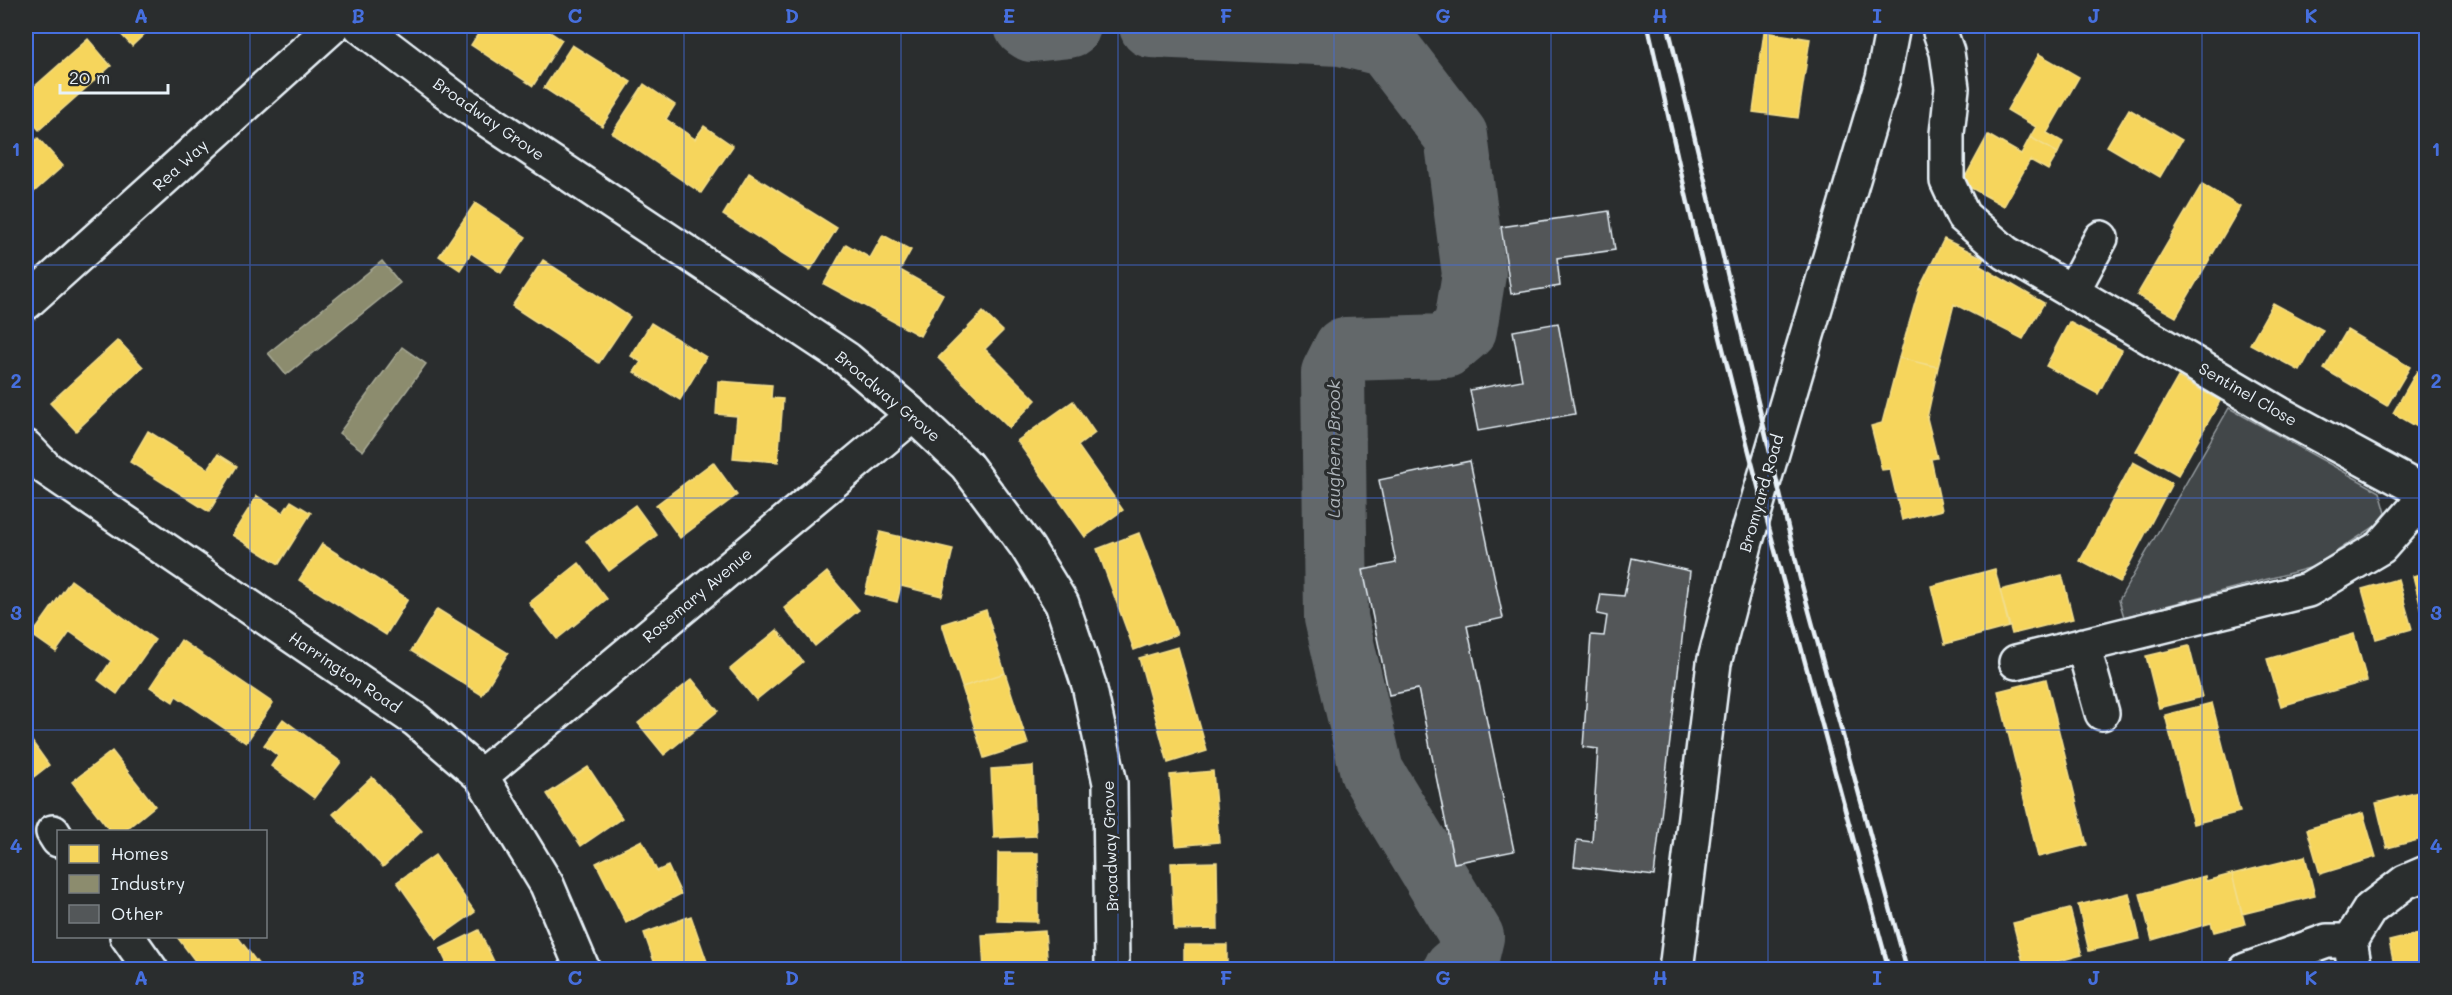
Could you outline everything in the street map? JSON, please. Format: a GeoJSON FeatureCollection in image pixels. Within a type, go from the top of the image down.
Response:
{"type":"FeatureCollection","features":[{"type":"Feature","properties":{"kind":"street","name":"Rea Way"},"geometry":{"type":"LineString","coordinates":[[26,303],[333,26]]}},
{"type":"Feature","properties":{"kind":"street","name":"Broadway Grove"},"geometry":{"type":"LineString","coordinates":[[360,26],[456,99],[847,359],[913,415],[966,465],[1027,547],[1062,604],[1089,685],[1110,783],[1112,969]]}},
{"type":"Feature","properties":{"kind":"street","name":"Bromyard Road"},"geometry":{"type":"LineString","coordinates":[[1676,969],[1714,663],[1746,540],[1883,78],[1893,26]]}},
{"type":"Feature","properties":{"kind":"street","name":"Sentinel Close"},"geometry":{"type":"LineString","coordinates":[[1940,32],[1947,52],[1952,88],[1947,134],[1947,182],[1963,216],[2006,254],[2280,414],[2427,494]]}},
{"type":"Feature","properties":{"kind":"street"},"geometry":{"type":"LineString","coordinates":[[2072,292],[2101,238]]}},
{"type":"Feature","properties":{"kind":"street","name":"Rosemary Avenue"},"geometry":{"type":"LineString","coordinates":[[481,776],[913,415]]}},
{"type":"Feature","properties":{"kind":"street","name":"Harrington Road"},"geometry":{"type":"LineString","coordinates":[[26,447],[47,469],[416,720],[481,776],[547,885],[583,969]]}},
{"type":"Feature","properties":{"kind":"street"},"geometry":{"type":"LineString","coordinates":[[2016,662],[2308,590],[2381,548],[2427,494]]}},
{"type":"Feature","properties":{"kind":"street"},"geometry":{"type":"LineString","coordinates":[[2083,645],[2102,713]]}},
{"type":"Feature","properties":{"kind":"street"},"geometry":{"type":"LineString","coordinates":[[2246,969],[2327,941],[2352,956],[2370,909],[2405,882],[2427,873]]}},
{"type":"Feature","properties":{"kind":"street"},"geometry":{"type":"LineString","coordinates":[[128,938],[151,969]]}},
{"type":"Feature","properties":{"kind":"shaded area"},"geometry":{"type":"Polygon","coordinates":[[[1151,26],[1412,26],[1341,34],[1151,26]]]}},
{"type":"Feature","properties":{"kind":"shaded area"},"geometry":{"type":"Polygon","coordinates":[[[2229,408],[2380,492],[2386,513],[2377,525],[2313,567],[2124,617],[2119,600],[2229,408]]]}},
{"type":"Feature","properties":{"kind":"building: Homes"},"geometry":{"type":"Polygon","coordinates":[[[113,26],[153,26],[132,46],[113,26]]]}},
{"type":"Feature","properties":{"kind":"building: Homes"},"geometry":{"type":"Polygon","coordinates":[[[483,26],[541,26],[562,40],[533,86],[471,45],[483,26]]]}},
{"type":"Feature","properties":{"kind":"building: Homes"},"geometry":{"type":"Polygon","coordinates":[[[1764,32],[1810,39],[1798,118],[1753,112],[1764,32]]]}},
{"type":"Feature","properties":{"kind":"building: Homes"},"geometry":{"type":"Polygon","coordinates":[[[88,39],[111,66],[39,130],[26,115],[26,94],[88,39]]]}},
{"type":"Feature","properties":{"kind":"building: Homes"},"geometry":{"type":"Polygon","coordinates":[[[572,45],[631,82],[602,126],[544,88],[572,45]]]}},
{"type":"Feature","properties":{"kind":"building: Homes"},"geometry":{"type":"Polygon","coordinates":[[[2039,54],[2079,77],[2047,133],[2063,142],[2058,153],[2030,137],[2036,127],[2007,110],[2039,54]]]}},
{"type":"Feature","properties":{"kind":"building: Homes"},"geometry":{"type":"Polygon","coordinates":[[[644,84],[675,105],[666,119],[695,139],[704,126],[733,146],[701,193],[612,133],[644,84]]]}},
{"type":"Feature","properties":{"kind":"building: Homes"},"geometry":{"type":"Polygon","coordinates":[[[2129,109],[2182,140],[2160,177],[2107,146],[2129,109]]]}},
{"type":"Feature","properties":{"kind":"building: Homes"},"geometry":{"type":"Polygon","coordinates":[[[1988,135],[2021,154],[2030,137],[2058,153],[2048,170],[2030,160],[2004,206],[1962,183],[1988,135]]]}},
{"type":"Feature","properties":{"kind":"building: Homes"},"geometry":{"type":"Polygon","coordinates":[[[38,138],[63,166],[26,199],[26,149],[38,138]]]}},
{"type":"Feature","properties":{"kind":"building: Homes"},"geometry":{"type":"Polygon","coordinates":[[[749,173],[837,228],[810,271],[723,215],[749,173]]]}},
{"type":"Feature","properties":{"kind":"building: Homes"},"geometry":{"type":"Polygon","coordinates":[[[2202,184],[2240,207],[2176,317],[2137,295],[2202,184]]]}},
{"type":"Feature","properties":{"kind":"building: Homes"},"geometry":{"type":"Polygon","coordinates":[[[475,203],[526,237],[501,273],[471,253],[460,270],[439,256],[475,203]]]}},
{"type":"Feature","properties":{"kind":"building: Homes"},"geometry":{"type":"Polygon","coordinates":[[[883,235],[911,250],[900,270],[943,294],[920,336],[824,284],[846,244],[870,258],[883,235]]]}},
{"type":"Feature","properties":{"kind":"building: Homes"},"geometry":{"type":"Polygon","coordinates":[[[1944,239],[1984,258],[1980,266],[2044,303],[2023,339],[1954,304],[1938,367],[1899,358],[1919,289],[1944,239]]]}},
{"type":"Feature","properties":{"kind":"building: Homes"},"geometry":{"type":"Polygon","coordinates":[[[543,260],[630,317],[599,363],[512,306],[543,260]]]}},
{"type":"Feature","properties":{"kind":"building: Homes"},"geometry":{"type":"Polygon","coordinates":[[[2273,303],[2323,330],[2300,371],[2250,344],[2273,303]]]}},
{"type":"Feature","properties":{"kind":"building: Homes"},"geometry":{"type":"Polygon","coordinates":[[[983,312],[1003,331],[985,349],[1036,400],[1009,428],[938,358],[983,312]]]}},
{"type":"Feature","properties":{"kind":"building: Homes"},"geometry":{"type":"Polygon","coordinates":[[[2069,322],[2122,350],[2098,394],[2046,366],[2069,322]]]}},
{"type":"Feature","properties":{"kind":"building: Homes"},"geometry":{"type":"Polygon","coordinates":[[[651,323],[706,357],[680,400],[634,372],[641,362],[631,356],[651,323]]]}},
{"type":"Feature","properties":{"kind":"building: Homes"},"geometry":{"type":"Polygon","coordinates":[[[2347,330],[2410,367],[2387,406],[2324,369],[2347,330]]]}},
{"type":"Feature","properties":{"kind":"building: Homes"},"geometry":{"type":"Polygon","coordinates":[[[118,340],[143,367],[76,431],[50,403],[118,340]]]}},
{"type":"Feature","properties":{"kind":"building: Homes"},"geometry":{"type":"Polygon","coordinates":[[[1899,358],[1938,367],[1927,418],[1937,458],[1931,459],[1942,510],[1902,520],[1890,469],[1882,470],[1871,426],[1882,423],[1899,358]]]}},
{"type":"Feature","properties":{"kind":"building: Homes"},"geometry":{"type":"Polygon","coordinates":[[[2417,371],[2426,376],[2426,432],[2393,413],[2417,371]]]}},
{"type":"Feature","properties":{"kind":"building: Homes"},"geometry":{"type":"Polygon","coordinates":[[[2178,377],[2220,401],[2178,475],[2136,451],[2178,377]]]}},
{"type":"Feature","properties":{"kind":"building: Homes"},"geometry":{"type":"Polygon","coordinates":[[[718,381],[772,385],[771,398],[783,399],[778,462],[733,458],[737,416],[716,414],[718,381]]]}},
{"type":"Feature","properties":{"kind":"building: Homes"},"geometry":{"type":"Polygon","coordinates":[[[1073,401],[1095,433],[1078,446],[1123,510],[1085,537],[1017,441],[1073,401]]]}},
{"type":"Feature","properties":{"kind":"building: Homes"},"geometry":{"type":"Polygon","coordinates":[[[148,431],[208,469],[218,454],[237,466],[209,512],[130,462],[148,431]]]}},
{"type":"Feature","properties":{"kind":"building: Homes"},"geometry":{"type":"Polygon","coordinates":[[[713,462],[737,495],[680,538],[656,505],[713,462]]]}},
{"type":"Feature","properties":{"kind":"building: Homes"},"geometry":{"type":"Polygon","coordinates":[[[2133,462],[2172,483],[2120,582],[2080,561],[2133,462]]]}},
{"type":"Feature","properties":{"kind":"building: Homes"},"geometry":{"type":"Polygon","coordinates":[[[257,496],[283,513],[291,501],[311,513],[279,564],[232,535],[257,496]]]}},
{"type":"Feature","properties":{"kind":"building: Homes"},"geometry":{"type":"Polygon","coordinates":[[[635,505],[657,535],[609,571],[586,541],[635,505]]]}},
{"type":"Feature","properties":{"kind":"building: Homes"},"geometry":{"type":"Polygon","coordinates":[[[880,532],[953,549],[942,596],[901,586],[897,602],[865,594],[880,532]]]}},
{"type":"Feature","properties":{"kind":"building: Homes"},"geometry":{"type":"Polygon","coordinates":[[[1139,533],[1177,634],[1134,650],[1097,549],[1139,533]]]}},
{"type":"Feature","properties":{"kind":"building: Homes"},"geometry":{"type":"Polygon","coordinates":[[[322,544],[408,599],[386,635],[299,580],[322,544]]]}},
{"type":"Feature","properties":{"kind":"building: Homes"},"geometry":{"type":"Polygon","coordinates":[[[579,563],[607,599],[557,639],[529,603],[579,563]]]}},
{"type":"Feature","properties":{"kind":"building: Homes"},"geometry":{"type":"Polygon","coordinates":[[[1995,569],[2009,627],[1945,644],[1931,586],[1995,569]]]}},
{"type":"Feature","properties":{"kind":"building: Homes"},"geometry":{"type":"Polygon","coordinates":[[[827,572],[859,610],[815,646],[784,608],[827,572]]]}},
{"type":"Feature","properties":{"kind":"building: Homes"},"geometry":{"type":"Polygon","coordinates":[[[2426,572],[2426,628],[2413,576],[2426,572]]]}},
{"type":"Feature","properties":{"kind":"building: Homes"},"geometry":{"type":"Polygon","coordinates":[[[2062,575],[2073,619],[2012,634],[2000,590],[2062,575]]]}},
{"type":"Feature","properties":{"kind":"building: Homes"},"geometry":{"type":"Polygon","coordinates":[[[2398,579],[2412,629],[2376,639],[2362,589],[2398,579]]]}},
{"type":"Feature","properties":{"kind":"building: Homes"},"geometry":{"type":"Polygon","coordinates":[[[71,580],[155,640],[117,694],[98,680],[111,661],[70,632],[56,652],[32,635],[71,580]]]}},
{"type":"Feature","properties":{"kind":"building: Homes"},"geometry":{"type":"Polygon","coordinates":[[[437,609],[508,653],[482,695],[411,651],[437,609]]]}},
{"type":"Feature","properties":{"kind":"building: Homes"},"geometry":{"type":"Polygon","coordinates":[[[986,610],[1005,673],[962,687],[942,624],[986,610]]]}},
{"type":"Feature","properties":{"kind":"building: Homes"},"geometry":{"type":"Polygon","coordinates":[[[777,630],[803,662],[756,700],[730,669],[777,630]]]}},
{"type":"Feature","properties":{"kind":"building: Homes"},"geometry":{"type":"Polygon","coordinates":[[[2354,634],[2367,681],[2281,706],[2267,659],[2354,634]]]}},
{"type":"Feature","properties":{"kind":"building: Homes"},"geometry":{"type":"Polygon","coordinates":[[[181,640],[273,703],[246,743],[176,696],[173,702],[150,687],[181,640]]]}},
{"type":"Feature","properties":{"kind":"building: Homes"},"geometry":{"type":"Polygon","coordinates":[[[2189,646],[2202,697],[2159,708],[2146,656],[2189,646]]]}},
{"type":"Feature","properties":{"kind":"building: Homes"},"geometry":{"type":"Polygon","coordinates":[[[1178,647],[1207,751],[1168,763],[1139,658],[1178,647]]]}},
{"type":"Feature","properties":{"kind":"building: Homes"},"geometry":{"type":"Polygon","coordinates":[[[1005,673],[1028,744],[984,758],[962,687],[1005,673]]]}},
{"type":"Feature","properties":{"kind":"building: Homes"},"geometry":{"type":"Polygon","coordinates":[[[692,679],[718,711],[664,755],[638,723],[692,679]]]}},
{"type":"Feature","properties":{"kind":"building: Homes"},"geometry":{"type":"Polygon","coordinates":[[[2046,679],[2087,845],[2038,857],[1998,691],[2046,679]]]}},
{"type":"Feature","properties":{"kind":"building: Homes"},"geometry":{"type":"Polygon","coordinates":[[[2212,703],[2240,812],[2193,824],[2165,715],[2212,703]]]}},
{"type":"Feature","properties":{"kind":"building: Homes"},"geometry":{"type":"Polygon","coordinates":[[[283,719],[341,762],[314,798],[271,766],[278,756],[264,745],[283,719]]]}},
{"type":"Feature","properties":{"kind":"building: Homes"},"geometry":{"type":"Polygon","coordinates":[[[26,733],[49,765],[26,783],[26,733]]]}},
{"type":"Feature","properties":{"kind":"building: Homes"},"geometry":{"type":"Polygon","coordinates":[[[112,751],[155,806],[125,830],[109,830],[72,782],[112,751]]]}},
{"type":"Feature","properties":{"kind":"building: Homes"},"geometry":{"type":"Polygon","coordinates":[[[1033,766],[1036,836],[994,838],[991,769],[1033,766]]]}},
{"type":"Feature","properties":{"kind":"building: Homes"},"geometry":{"type":"Polygon","coordinates":[[[588,767],[622,818],[581,846],[547,794],[588,767]]]}},
{"type":"Feature","properties":{"kind":"building: Homes"},"geometry":{"type":"Polygon","coordinates":[[[1213,771],[1219,842],[1176,846],[1170,775],[1213,771]]]}},
{"type":"Feature","properties":{"kind":"building: Homes"},"geometry":{"type":"Polygon","coordinates":[[[372,777],[422,831],[383,867],[333,814],[372,777]]]}},
{"type":"Feature","properties":{"kind":"building: Homes"},"geometry":{"type":"Polygon","coordinates":[[[2426,790],[2426,838],[2387,848],[2376,803],[2426,790]]]}},
{"type":"Feature","properties":{"kind":"building: Homes"},"geometry":{"type":"Polygon","coordinates":[[[2363,813],[2376,857],[2320,874],[2307,829],[2363,813]]]}},
{"type":"Feature","properties":{"kind":"building: Homes"},"geometry":{"type":"Polygon","coordinates":[[[642,840],[657,871],[668,866],[681,894],[626,923],[596,863],[642,840]]]}},
{"type":"Feature","properties":{"kind":"building: Homes"},"geometry":{"type":"Polygon","coordinates":[[[998,853],[1038,853],[1038,922],[997,921],[998,853]]]}},
{"type":"Feature","properties":{"kind":"building: Homes"},"geometry":{"type":"Polygon","coordinates":[[[435,855],[475,912],[437,939],[397,882],[435,855]]]}},
{"type":"Feature","properties":{"kind":"building: Homes"},"geometry":{"type":"Polygon","coordinates":[[[2305,856],[2315,896],[2242,914],[2232,874],[2305,856]]]}},
{"type":"Feature","properties":{"kind":"building: Homes"},"geometry":{"type":"Polygon","coordinates":[[[1217,862],[1218,929],[1174,930],[1171,863],[1217,862]]]}},
{"type":"Feature","properties":{"kind":"building: Homes"},"geometry":{"type":"Polygon","coordinates":[[[2232,874],[2245,924],[2214,932],[2211,923],[2152,940],[2140,894],[2205,876],[2206,881],[2232,874]]]}},
{"type":"Feature","properties":{"kind":"building: Homes"},"geometry":{"type":"Polygon","coordinates":[[[2129,893],[2140,939],[2089,951],[2078,905],[2129,893]]]}},
{"type":"Feature","properties":{"kind":"building: Homes"},"geometry":{"type":"Polygon","coordinates":[[[2070,909],[2082,955],[2025,970],[2013,923],[2070,909]]]}},
{"type":"Feature","properties":{"kind":"building: Homes"},"geometry":{"type":"Polygon","coordinates":[[[691,916],[710,970],[657,970],[644,933],[691,916]]]}},
{"type":"Feature","properties":{"kind":"building: Homes"},"geometry":{"type":"Polygon","coordinates":[[[479,930],[498,970],[450,970],[440,949],[479,930]]]}},
{"type":"Feature","properties":{"kind":"building: Homes"},"geometry":{"type":"Polygon","coordinates":[[[1045,931],[1048,970],[984,970],[982,935],[1045,931]]]}},
{"type":"Feature","properties":{"kind":"building: Homes"},"geometry":{"type":"Polygon","coordinates":[[[2426,932],[2426,970],[2395,970],[2389,941],[2426,932]]]}},
{"type":"Feature","properties":{"kind":"building: Homes"},"geometry":{"type":"Polygon","coordinates":[[[178,938],[239,938],[259,965],[253,970],[202,970],[178,938]]]}},
{"type":"Feature","properties":{"kind":"building: Homes"},"geometry":{"type":"Polygon","coordinates":[[[1184,945],[1227,945],[1227,970],[1184,970],[1184,945]]]}},
{"type":"Feature","properties":{"kind":"building: Industry"},"geometry":{"type":"Polygon","coordinates":[[[382,261],[400,283],[286,375],[268,353],[382,261]]]}},
{"type":"Feature","properties":{"kind":"building: Industry"},"geometry":{"type":"Polygon","coordinates":[[[402,347],[426,364],[363,451],[339,433],[402,347]]]}},
{"type":"Feature","properties":{"kind":"building: Other"},"geometry":{"type":"Polygon","coordinates":[[[1609,211],[1615,250],[1557,258],[1560,286],[1511,294],[1501,227],[1609,211]]]}},
{"type":"Feature","properties":{"kind":"building: Other"},"geometry":{"type":"Polygon","coordinates":[[[1558,323],[1575,414],[1478,431],[1470,390],[1522,380],[1513,331],[1558,323]]]}},
{"type":"Feature","properties":{"kind":"building: Other"},"geometry":{"type":"Polygon","coordinates":[[[1470,461],[1503,618],[1467,626],[1514,851],[1454,863],[1418,689],[1389,695],[1363,570],[1396,563],[1379,480],[1470,461]]]}},
{"type":"Feature","properties":{"kind":"building: Other"},"geometry":{"type":"Polygon","coordinates":[[[1632,558],[1690,571],[1654,876],[1574,866],[1577,840],[1592,842],[1598,749],[1583,747],[1591,635],[1604,636],[1607,616],[1597,614],[1601,594],[1624,596],[1632,558]]]}},
{"type":"Feature","properties":{"kind":"waterway","name":"Laughern Brook"},"geometry":{"type":"LineString","coordinates":[[1026,26],[1032,30],[1069,26]]}},
{"type":"Feature","properties":{"kind":"waterway","name":"Laughern Brook"},"geometry":{"type":"LineString","coordinates":[[1151,26],[1341,34],[1386,45],[1456,136],[1474,274],[1465,329],[1445,346],[1345,349],[1333,373],[1336,618],[1372,772],[1472,937],[1466,962],[1455,970]]}},
{"type":"Feature","properties":{"kind":"railway"},"geometry":{"type":"LineString","coordinates":[[1648,26],[1721,340],[1791,610],[1889,970]]}},
{"type":"Feature","properties":{"kind":"railway"},"geometry":{"type":"LineString","coordinates":[[1668,26],[1800,578],[1907,970]]}}]}
